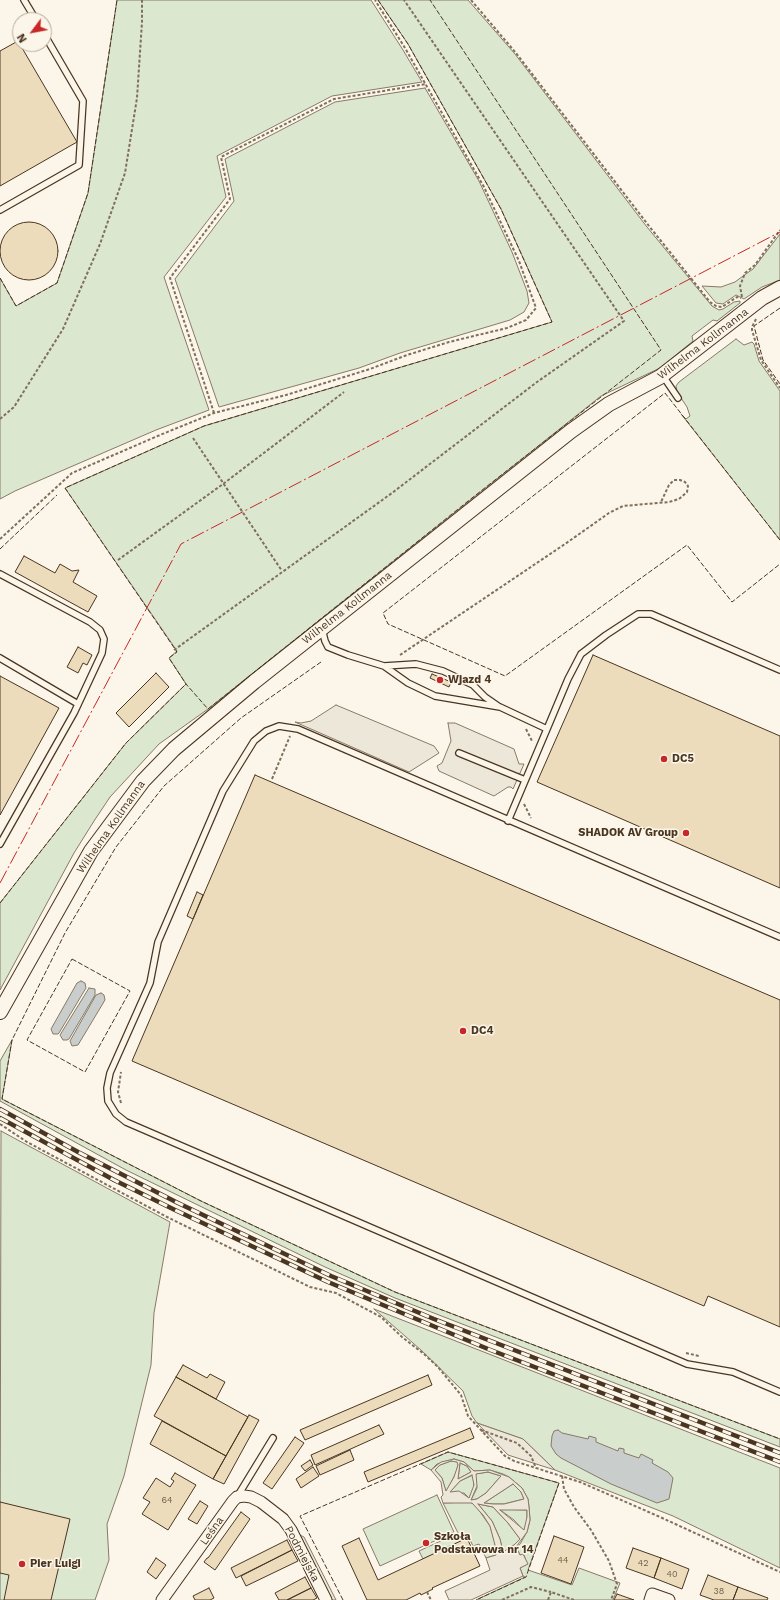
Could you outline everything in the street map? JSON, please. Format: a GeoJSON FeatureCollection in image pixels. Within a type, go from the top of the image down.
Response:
{"type":"FeatureCollection","features":[{"type":"Feature","properties":{"kind":"street","name":"Wilhelma Kollmanna"},"geometry":{"type":"LineString","coordinates":[[0,1012],[85,860],[143,781],[166,757],[206,721],[598,410],[620,397],[663,376],[766,295],[780,288]]}},
{"type":"Feature","properties":{"kind":"street","name":"Podmiejska"},"geometry":{"type":"LineString","coordinates":[[237,1497],[251,1497],[283,1519],[326,1600]]}},
{"type":"Feature","properties":{"kind":"street","name":"Leśna"},"geometry":{"type":"LineString","coordinates":[[162,1600],[237,1497]]}},
{"type":"Feature","properties":{"kind":"street"},"geometry":{"type":"LineString","coordinates":[[651,1597],[669,1600]]}},
{"type":"Feature","properties":{"kind":"lane"},"geometry":{"type":"LineString","coordinates":[[24,0],[31,12]]}},
{"type":"Feature","properties":{"kind":"lane"},"geometry":{"type":"LineString","coordinates":[[0,210],[79,165],[83,101],[52,48]]}},
{"type":"Feature","properties":{"kind":"lane"},"geometry":{"type":"LineString","coordinates":[[663,376],[678,398]]}},
{"type":"Feature","properties":{"kind":"lane"},"geometry":{"type":"LineString","coordinates":[[0,574],[90,622],[100,630],[104,639],[102,654],[78,704],[0,844]]}},
{"type":"Feature","properties":{"kind":"lane"},"geometry":{"type":"LineString","coordinates":[[508,821],[568,679],[581,654],[638,614],[651,614],[780,670]]}},
{"type":"Feature","properties":{"kind":"lane"},"geometry":{"type":"LineString","coordinates":[[322,628],[324,641],[328,647],[384,666],[408,682],[435,696],[500,707]]}},
{"type":"Feature","properties":{"kind":"lane"},"geometry":{"type":"LineString","coordinates":[[0,658],[78,704]]}},
{"type":"Feature","properties":{"kind":"lane"},"geometry":{"type":"LineString","coordinates":[[384,666],[416,664],[443,671],[473,685],[485,697],[500,707],[547,729]]}},
{"type":"Feature","properties":{"kind":"lane"},"geometry":{"type":"LineString","coordinates":[[780,937],[298,730],[279,726],[266,731],[254,742],[223,791],[158,942],[150,983],[110,1073],[107,1088],[108,1101],[116,1114],[126,1122],[687,1364],[733,1372],[780,1392]]}},
{"type":"Feature","properties":{"kind":"lane"},"geometry":{"type":"LineString","coordinates":[[460,753],[525,780]]}},
{"type":"Feature","properties":{"kind":"lane"},"geometry":{"type":"LineString","coordinates":[[237,1497],[273,1438]]}},
{"type":"Feature","properties":{"kind":"path"},"geometry":{"type":"LineString","coordinates":[[0,419],[14,407],[63,329],[100,244],[125,173],[137,98],[142,0]]}},
{"type":"Feature","properties":{"kind":"path"},"geometry":{"type":"LineString","coordinates":[[0,539],[72,473],[160,435],[214,413],[286,395],[370,370],[407,355],[449,342],[507,328],[526,320],[536,308],[519,262],[484,187],[426,84],[375,0]]}},
{"type":"Feature","properties":{"kind":"path"},"geometry":{"type":"LineString","coordinates":[[174,650],[392,493],[537,382],[624,321],[404,0]]}},
{"type":"Feature","properties":{"kind":"path"},"geometry":{"type":"LineString","coordinates":[[471,0],[516,53],[649,226],[710,302],[716,306],[722,307],[737,297],[745,302]]}},
{"type":"Feature","properties":{"kind":"path"},"geometry":{"type":"LineString","coordinates":[[214,413],[170,278],[230,199],[221,157],[334,99],[426,84]]}},
{"type":"Feature","properties":{"kind":"path"},"geometry":{"type":"LineString","coordinates":[[742,299],[740,286],[744,273],[755,264],[780,230]]}},
{"type":"Feature","properties":{"kind":"path"},"geometry":{"type":"LineString","coordinates":[[756,316],[752,330],[761,360],[780,388]]}},
{"type":"Feature","properties":{"kind":"path"},"geometry":{"type":"LineString","coordinates":[[118,560],[223,484],[344,392]]}},
{"type":"Feature","properties":{"kind":"path"},"geometry":{"type":"LineString","coordinates":[[193,438],[282,571]]}},
{"type":"Feature","properties":{"kind":"path"},"geometry":{"type":"LineString","coordinates":[[384,666],[609,513],[623,506],[674,501],[687,492],[688,486],[685,482],[674,480],[669,485],[661,502]]}},
{"type":"Feature","properties":{"kind":"path"},"geometry":{"type":"LineString","coordinates":[[524,726],[529,733],[533,744]]}},
{"type":"Feature","properties":{"kind":"path"},"geometry":{"type":"LineString","coordinates":[[283,734],[297,739]]}},
{"type":"Feature","properties":{"kind":"path"},"geometry":{"type":"LineString","coordinates":[[272,779],[290,736]]}},
{"type":"Feature","properties":{"kind":"path"},"geometry":{"type":"LineString","coordinates":[[122,1067],[118,1092],[122,1106]]}},
{"type":"Feature","properties":{"kind":"path"},"geometry":{"type":"LineString","coordinates":[[0,1124],[27,1142],[167,1217],[310,1287],[336,1293],[381,1317],[438,1367],[461,1395],[468,1416],[505,1456],[514,1461],[562,1476],[660,1517],[780,1572]]}},
{"type":"Feature","properties":{"kind":"path"},"geometry":{"type":"LineString","coordinates":[[685,1352],[706,1358]]}},
{"type":"Feature","properties":{"kind":"path"},"geometry":{"type":"LineString","coordinates":[[480,1430],[517,1443],[531,1456],[536,1468]]}},
{"type":"Feature","properties":{"kind":"path"},"geometry":{"type":"LineString","coordinates":[[562,1476],[564,1488],[571,1501],[591,1530],[608,1561],[617,1584],[611,1600]]}},
{"type":"Feature","properties":{"kind":"path"},"geometry":{"type":"LineString","coordinates":[[502,1600],[531,1587],[574,1600]]}},
{"type":"Feature","properties":{"kind":"path"},"geometry":{"type":"LineString","coordinates":[[427,1592],[431,1600]]}},
{"type":"Feature","properties":{"kind":"path"},"geometry":{"type":"LineString","coordinates":[[548,1600],[551,1592]]}},
{"type":"Feature","properties":{"kind":"green space"},"geometry":{"type":"Polygon","coordinates":[[[117,0],[371,0],[422,82],[332,96],[217,156],[226,197],[164,277],[209,410],[156,430],[15,491],[0,499],[0,278],[16,306],[57,283],[88,193],[117,0]]]}},
{"type":"Feature","properties":{"kind":"green space"},"geometry":{"type":"Polygon","coordinates":[[[378,0],[468,0],[515,54],[647,227],[712,306],[719,310],[734,302],[740,301],[740,303],[717,321],[713,320],[692,336],[693,341],[660,368],[601,396],[208,709],[159,744],[110,797],[94,821],[74,853],[0,990],[0,903],[126,743],[186,684],[169,658],[177,651],[65,488],[204,426],[552,322],[501,209],[408,44],[378,0]]]}},
{"type":"Feature","properties":{"kind":"green space"},"geometry":{"type":"Polygon","coordinates":[[[425,88],[479,181],[512,252],[527,291],[529,303],[524,312],[510,320],[400,353],[359,368],[219,407],[175,279],[234,201],[225,159],[335,102],[425,88]]]}},
{"type":"Feature","properties":{"kind":"green space"},"geometry":{"type":"Polygon","coordinates":[[[780,234],[780,280],[762,287],[744,299],[736,295],[723,304],[716,303],[702,286],[721,287],[735,282],[753,269],[780,234]]]}},
{"type":"Feature","properties":{"kind":"green space"},"geometry":{"type":"Polygon","coordinates":[[[736,339],[744,345],[752,342],[754,344],[759,361],[780,391],[780,540],[681,414],[686,419],[690,416],[687,407],[677,392],[676,386],[679,382],[736,339]]]}},
{"type":"Feature","properties":{"kind":"green space"},"geometry":{"type":"Polygon","coordinates":[[[12,1040],[2,1099],[201,1201],[395,1292],[780,1439],[780,1447],[395,1298],[325,1267],[126,1170],[0,1101],[0,1061],[12,1040]]]}},
{"type":"Feature","properties":{"kind":"green space"},"geometry":{"type":"Polygon","coordinates":[[[1,1131],[170,1222],[154,1313],[151,1365],[124,1476],[107,1524],[109,1560],[95,1600],[0,1600],[1,1131]]]}},
{"type":"Feature","properties":{"kind":"green space"},"geometry":{"type":"Polygon","coordinates":[[[374,1309],[780,1468],[780,1568],[673,1516],[555,1470],[523,1439],[477,1423],[472,1416],[463,1391],[421,1350],[374,1309]]]}},
{"type":"Feature","properties":{"kind":"green space"},"geometry":{"type":"Polygon","coordinates":[[[448,1452],[559,1483],[528,1570],[572,1585],[579,1568],[620,1583],[613,1600],[476,1600],[525,1577],[523,1576],[520,1568],[527,1564],[524,1555],[520,1555],[516,1547],[520,1544],[527,1532],[530,1520],[528,1499],[522,1488],[503,1474],[490,1470],[474,1471],[464,1462],[454,1459],[437,1464],[431,1470],[421,1464],[448,1452]]]}},
{"type":"Feature","properties":{"kind":"green space"},"geometry":{"type":"Polygon","coordinates":[[[451,1461],[458,1462],[458,1465],[456,1473],[446,1492],[442,1478],[435,1470],[440,1465],[451,1461]]]}},
{"type":"Feature","properties":{"kind":"green space"},"geometry":{"type":"Polygon","coordinates":[[[460,1463],[467,1466],[471,1472],[458,1479],[460,1463]]]}},
{"type":"Feature","properties":{"kind":"green space"},"geometry":{"type":"Polygon","coordinates":[[[488,1472],[501,1476],[486,1493],[477,1499],[471,1500],[477,1488],[475,1474],[488,1472]]]}},
{"type":"Feature","properties":{"kind":"green space"},"geometry":{"type":"Polygon","coordinates":[[[473,1475],[474,1488],[469,1498],[464,1493],[449,1493],[460,1481],[473,1475]]]}},
{"type":"Feature","properties":{"kind":"green space"},"geometry":{"type":"Polygon","coordinates":[[[513,1484],[521,1492],[524,1499],[504,1504],[484,1503],[513,1484]]]}},
{"type":"Feature","properties":{"kind":"green space"},"geometry":{"type":"Polygon","coordinates":[[[437,1495],[454,1532],[380,1566],[363,1529],[437,1495]]]}},
{"type":"Feature","properties":{"kind":"green space"},"geometry":{"type":"Polygon","coordinates":[[[469,1502],[478,1509],[490,1526],[495,1543],[496,1555],[486,1558],[479,1544],[473,1546],[469,1538],[423,1559],[419,1551],[458,1533],[443,1503],[469,1502]]]}},
{"type":"Feature","properties":{"kind":"green space"},"geometry":{"type":"Polygon","coordinates":[[[478,1504],[493,1507],[520,1539],[503,1552],[500,1539],[492,1521],[478,1504]]]}},
{"type":"Feature","properties":{"kind":"green space"},"geometry":{"type":"Polygon","coordinates":[[[499,1509],[527,1510],[527,1521],[524,1531],[514,1520],[499,1509]]]}},
{"type":"Feature","properties":{"kind":"shaded area"},"geometry":{"type":"Polygon","coordinates":[[[336,705],[434,746],[439,753],[409,772],[295,722],[301,723],[311,721],[336,705]]]}},
{"type":"Feature","properties":{"kind":"shaded area"},"geometry":{"type":"Polygon","coordinates":[[[448,723],[455,723],[514,749],[519,764],[524,764],[513,789],[508,787],[494,796],[439,771],[437,766],[442,763],[451,741],[448,723]]]}},
{"type":"Feature","properties":{"kind":"shaded area"},"geometry":{"type":"Polygon","coordinates":[[[81,981],[85,983],[86,988],[59,1033],[53,1034],[51,1029],[77,983],[81,981]]]}},
{"type":"Feature","properties":{"kind":"shaded area"},"geometry":{"type":"Polygon","coordinates":[[[89,988],[95,989],[95,995],[69,1039],[63,1040],[60,1035],[89,988]]]}},
{"type":"Feature","properties":{"kind":"shaded area"},"geometry":{"type":"Polygon","coordinates":[[[101,993],[104,995],[105,1000],[78,1045],[72,1046],[70,1041],[96,995],[101,993]]]}},
{"type":"Feature","properties":{"kind":"shaded area"},"geometry":{"type":"Polygon","coordinates":[[[477,1423],[523,1439],[555,1470],[508,1455],[477,1423]]]}},
{"type":"Feature","properties":{"kind":"shaded area"},"geometry":{"type":"Polygon","coordinates":[[[558,1430],[562,1433],[588,1439],[589,1436],[596,1438],[596,1442],[618,1451],[619,1448],[624,1449],[624,1453],[639,1458],[641,1454],[653,1460],[652,1463],[668,1472],[673,1478],[669,1499],[657,1503],[611,1484],[561,1458],[556,1454],[551,1446],[554,1431],[558,1430]]]}},
{"type":"Feature","properties":{"kind":"shaded area"},"geometry":{"type":"Polygon","coordinates":[[[454,1459],[464,1462],[474,1471],[490,1470],[509,1477],[522,1488],[528,1499],[530,1520],[527,1532],[516,1547],[520,1555],[523,1554],[528,1564],[520,1568],[523,1576],[471,1600],[449,1600],[445,1591],[490,1570],[486,1558],[496,1555],[496,1549],[490,1526],[483,1515],[472,1503],[443,1503],[441,1497],[443,1495],[441,1482],[431,1470],[441,1462],[454,1459]],[[451,1461],[440,1465],[435,1470],[442,1478],[446,1491],[454,1477],[458,1465],[457,1462],[451,1461]],[[460,1463],[458,1479],[471,1472],[467,1466],[460,1463]],[[488,1472],[476,1474],[477,1486],[471,1500],[477,1499],[486,1493],[501,1476],[488,1472]],[[472,1475],[460,1481],[450,1492],[459,1491],[469,1498],[474,1485],[472,1475]],[[513,1484],[484,1503],[504,1504],[524,1499],[521,1492],[513,1484]],[[478,1504],[492,1521],[500,1539],[503,1552],[520,1539],[493,1507],[478,1504]],[[500,1510],[524,1530],[527,1510],[500,1510]]]}},
{"type":"Feature","properties":{"kind":"shaded area"},"geometry":{"type":"Polygon","coordinates":[[[300,1535],[304,1537],[336,1600],[332,1600],[300,1535]]]}},
{"type":"Feature","properties":{"kind":"building"},"geometry":{"type":"Polygon","coordinates":[[[12,44],[12,52],[24,52],[77,142],[0,186],[0,51],[12,44]]]}},
{"type":"Feature","properties":{"kind":"building"},"geometry":{"type":"Polygon","coordinates":[[[29,222],[45,227],[53,235],[58,251],[53,267],[45,275],[29,280],[13,275],[5,267],[0,251],[5,235],[13,227],[29,222]]]}},
{"type":"Feature","properties":{"kind":"building"},"geometry":{"type":"Polygon","coordinates":[[[24,556],[55,573],[60,564],[72,571],[79,570],[73,582],[97,596],[88,612],[15,572],[24,556]]]}},
{"type":"Feature","properties":{"kind":"building"},"geometry":{"type":"Polygon","coordinates":[[[78,647],[92,655],[87,665],[83,663],[78,673],[67,667],[78,647]]]}},
{"type":"Feature","properties":{"kind":"building","name":"DC5"},"geometry":{"type":"Polygon","coordinates":[[[593,655],[780,736],[780,888],[537,782],[593,655]]]}},
{"type":"Feature","properties":{"kind":"building"},"geometry":{"type":"Polygon","coordinates":[[[156,673],[169,687],[129,727],[116,713],[156,673]]]}},
{"type":"Feature","properties":{"kind":"building","name":"Wjazd 4"},"geometry":{"type":"Polygon","coordinates":[[[432,674],[451,682],[449,687],[430,678],[432,674]]]}},
{"type":"Feature","properties":{"kind":"building"},"geometry":{"type":"Polygon","coordinates":[[[0,676],[59,708],[0,815],[0,676]]]}},
{"type":"Feature","properties":{"kind":"building","name":"DC4"},"geometry":{"type":"Polygon","coordinates":[[[255,775],[780,1000],[780,1327],[708,1296],[704,1306],[132,1061],[255,775]]]}},
{"type":"Feature","properties":{"kind":"building"},"geometry":{"type":"Polygon","coordinates":[[[197,892],[203,895],[193,919],[187,916],[197,892]]]}},
{"type":"Feature","properties":{"kind":"building"},"geometry":{"type":"Polygon","coordinates":[[[183,1365],[207,1378],[210,1374],[225,1382],[216,1399],[176,1377],[183,1365]]]}},
{"type":"Feature","properties":{"kind":"building"},"geometry":{"type":"Polygon","coordinates":[[[428,1375],[432,1385],[305,1440],[300,1430],[428,1375]]]}},
{"type":"Feature","properties":{"kind":"building"},"geometry":{"type":"Polygon","coordinates":[[[176,1377],[248,1417],[226,1456],[154,1416],[176,1377]]]}},
{"type":"Feature","properties":{"kind":"building"},"geometry":{"type":"Polygon","coordinates":[[[249,1415],[259,1420],[224,1484],[213,1479],[249,1415]]]}},
{"type":"Feature","properties":{"kind":"building"},"geometry":{"type":"Polygon","coordinates":[[[162,1421],[226,1456],[213,1479],[150,1444],[162,1421]]]}},
{"type":"Feature","properties":{"kind":"building"},"geometry":{"type":"Polygon","coordinates":[[[379,1425],[384,1434],[315,1465],[311,1455],[379,1425]]]}},
{"type":"Feature","properties":{"kind":"building"},"geometry":{"type":"Polygon","coordinates":[[[470,1428],[474,1438],[368,1482],[364,1472],[470,1428]]]}},
{"type":"Feature","properties":{"kind":"building"},"geometry":{"type":"Polygon","coordinates":[[[295,1437],[304,1443],[272,1489],[263,1483],[295,1437]]]}},
{"type":"Feature","properties":{"kind":"building"},"geometry":{"type":"Polygon","coordinates":[[[350,1450],[354,1460],[320,1475],[316,1466],[350,1450]]]}},
{"type":"Feature","properties":{"kind":"building"},"geometry":{"type":"Polygon","coordinates":[[[310,1460],[313,1465],[305,1471],[301,1466],[310,1460]]]}},
{"type":"Feature","properties":{"kind":"building"},"geometry":{"type":"Polygon","coordinates":[[[313,1467],[319,1476],[301,1488],[296,1479],[313,1467]]]}},
{"type":"Feature","properties":{"kind":"building"},"geometry":{"type":"Polygon","coordinates":[[[175,1473],[196,1485],[168,1530],[142,1514],[150,1502],[143,1498],[156,1478],[170,1487],[174,1481],[171,1479],[175,1473]]]}},
{"type":"Feature","properties":{"kind":"building"},"geometry":{"type":"Polygon","coordinates":[[[200,1501],[208,1506],[197,1524],[188,1519],[200,1501]]]}},
{"type":"Feature","properties":{"kind":"building"},"geometry":{"type":"Polygon","coordinates":[[[0,1502],[70,1519],[51,1600],[4,1600],[9,1575],[0,1573],[0,1502]]]}},
{"type":"Feature","properties":{"kind":"building"},"geometry":{"type":"Polygon","coordinates":[[[241,1512],[250,1519],[215,1570],[204,1562],[241,1512]]]}},
{"type":"Feature","properties":{"kind":"building"},"geometry":{"type":"Polygon","coordinates":[[[554,1536],[584,1547],[571,1584],[541,1573],[554,1536]]]}},
{"type":"Feature","properties":{"kind":"building"},"geometry":{"type":"Polygon","coordinates":[[[359,1538],[378,1580],[467,1538],[480,1566],[432,1588],[433,1589],[421,1595],[420,1593],[406,1600],[367,1600],[342,1546],[359,1538]]]}},
{"type":"Feature","properties":{"kind":"building"},"geometry":{"type":"Polygon","coordinates":[[[287,1540],[292,1550],[236,1578],[231,1568],[287,1540]]]}},
{"type":"Feature","properties":{"kind":"building"},"geometry":{"type":"Polygon","coordinates":[[[633,1548],[661,1558],[654,1578],[626,1568],[633,1548]]]}},
{"type":"Feature","properties":{"kind":"building"},"geometry":{"type":"Polygon","coordinates":[[[292,1550],[298,1561],[246,1586],[241,1576],[292,1550]]]}},
{"type":"Feature","properties":{"kind":"building"},"geometry":{"type":"Polygon","coordinates":[[[156,1558],[166,1565],[156,1579],[147,1572],[156,1558]]]}},
{"type":"Feature","properties":{"kind":"building"},"geometry":{"type":"Polygon","coordinates":[[[661,1558],[689,1569],[682,1589],[654,1578],[661,1558]]]}},
{"type":"Feature","properties":{"kind":"building"},"geometry":{"type":"Polygon","coordinates":[[[708,1575],[738,1587],[733,1600],[714,1600],[700,1595],[708,1575]]]}},
{"type":"Feature","properties":{"kind":"building"},"geometry":{"type":"Polygon","coordinates":[[[305,1577],[311,1588],[287,1600],[279,1600],[275,1593],[305,1577]]]}},
{"type":"Feature","properties":{"kind":"building"},"geometry":{"type":"Polygon","coordinates":[[[738,1587],[768,1598],[767,1600],[733,1600],[738,1587]]]}},
{"type":"Feature","properties":{"kind":"building"},"geometry":{"type":"Polygon","coordinates":[[[209,1588],[214,1598],[210,1600],[195,1600],[193,1596],[209,1588]]]}},
{"type":"Feature","properties":{"kind":"building"},"geometry":{"type":"Polygon","coordinates":[[[311,1588],[317,1598],[313,1600],[287,1600],[311,1588]]]}},
{"type":"Feature","properties":{"kind":"building"},"geometry":{"type":"Polygon","coordinates":[[[617,1594],[634,1600],[614,1600],[617,1594]]]}},
{"type":"Feature","properties":{"kind":"railway"},"geometry":{"type":"LineString","coordinates":[[0,1109],[78,1152],[178,1203],[331,1276],[434,1319],[780,1453]]}},
{"type":"Feature","properties":{"kind":"railway"},"geometry":{"type":"LineString","coordinates":[[0,1118],[114,1180],[328,1282],[488,1349],[780,1462]]}},
{"type":"Feature","properties":{"kind":"fence"},"geometry":{"type":"LineString","coordinates":[[0,278],[16,306],[57,283],[88,193],[117,0]]}},
{"type":"Feature","properties":{"kind":"fence"},"geometry":{"type":"LineString","coordinates":[[378,0],[408,44],[501,209],[552,322],[204,426],[65,488],[177,652],[169,658],[186,684],[208,709],[472,498],[661,350],[430,0]]}},
{"type":"Feature","properties":{"kind":"fence"},"geometry":{"type":"LineString","coordinates":[[780,308],[754,326],[763,360],[780,384]]}},
{"type":"Feature","properties":{"kind":"fence"},"geometry":{"type":"LineString","coordinates":[[780,540],[665,393],[383,613],[388,624],[505,676],[687,545],[732,602],[780,564]]}},
{"type":"Feature","properties":{"kind":"fence"},"geometry":{"type":"LineString","coordinates":[[0,549],[57,495]]}},
{"type":"Feature","properties":{"kind":"fence"},"geometry":{"type":"LineString","coordinates":[[321,662],[241,718],[164,786],[116,847],[65,933],[12,1040],[2,1099],[201,1201],[395,1292],[780,1439]]}},
{"type":"Feature","properties":{"kind":"fence"},"geometry":{"type":"LineString","coordinates":[[0,903],[126,743],[186,684]]}},
{"type":"Feature","properties":{"kind":"fence"},"geometry":{"type":"LineString","coordinates":[[72,959],[130,991],[85,1072],[27,1040],[72,959]]}},
{"type":"Feature","properties":{"kind":"fence"},"geometry":{"type":"LineString","coordinates":[[343,1600],[300,1516],[448,1452],[559,1483],[526,1577],[476,1600]]}},
{"type":"Feature","properties":{"kind":"power"},"geometry":{"type":"LineString","coordinates":[[0,883],[181,544],[780,232]]}},
{"type":"Feature","properties":{"kind":"place","name":"Wjazd 4"},"geometry":{"type":"Point","coordinates":[440,680]}},
{"type":"Feature","properties":{"kind":"place","name":"DC5"},"geometry":{"type":"Point","coordinates":[664,759]}},
{"type":"Feature","properties":{"kind":"place","name":"SHADOK AV Group"},"geometry":{"type":"Point","coordinates":[686,833]}},
{"type":"Feature","properties":{"kind":"place","name":"DC4"},"geometry":{"type":"Point","coordinates":[463,1031]}},
{"type":"Feature","properties":{"kind":"place","name":"Szkoła Podstawowa nr 14"},"geometry":{"type":"Point","coordinates":[426,1543]}},
{"type":"Feature","properties":{"kind":"place","name":"Pier Luigi"},"geometry":{"type":"Point","coordinates":[22,1564]}}]}
